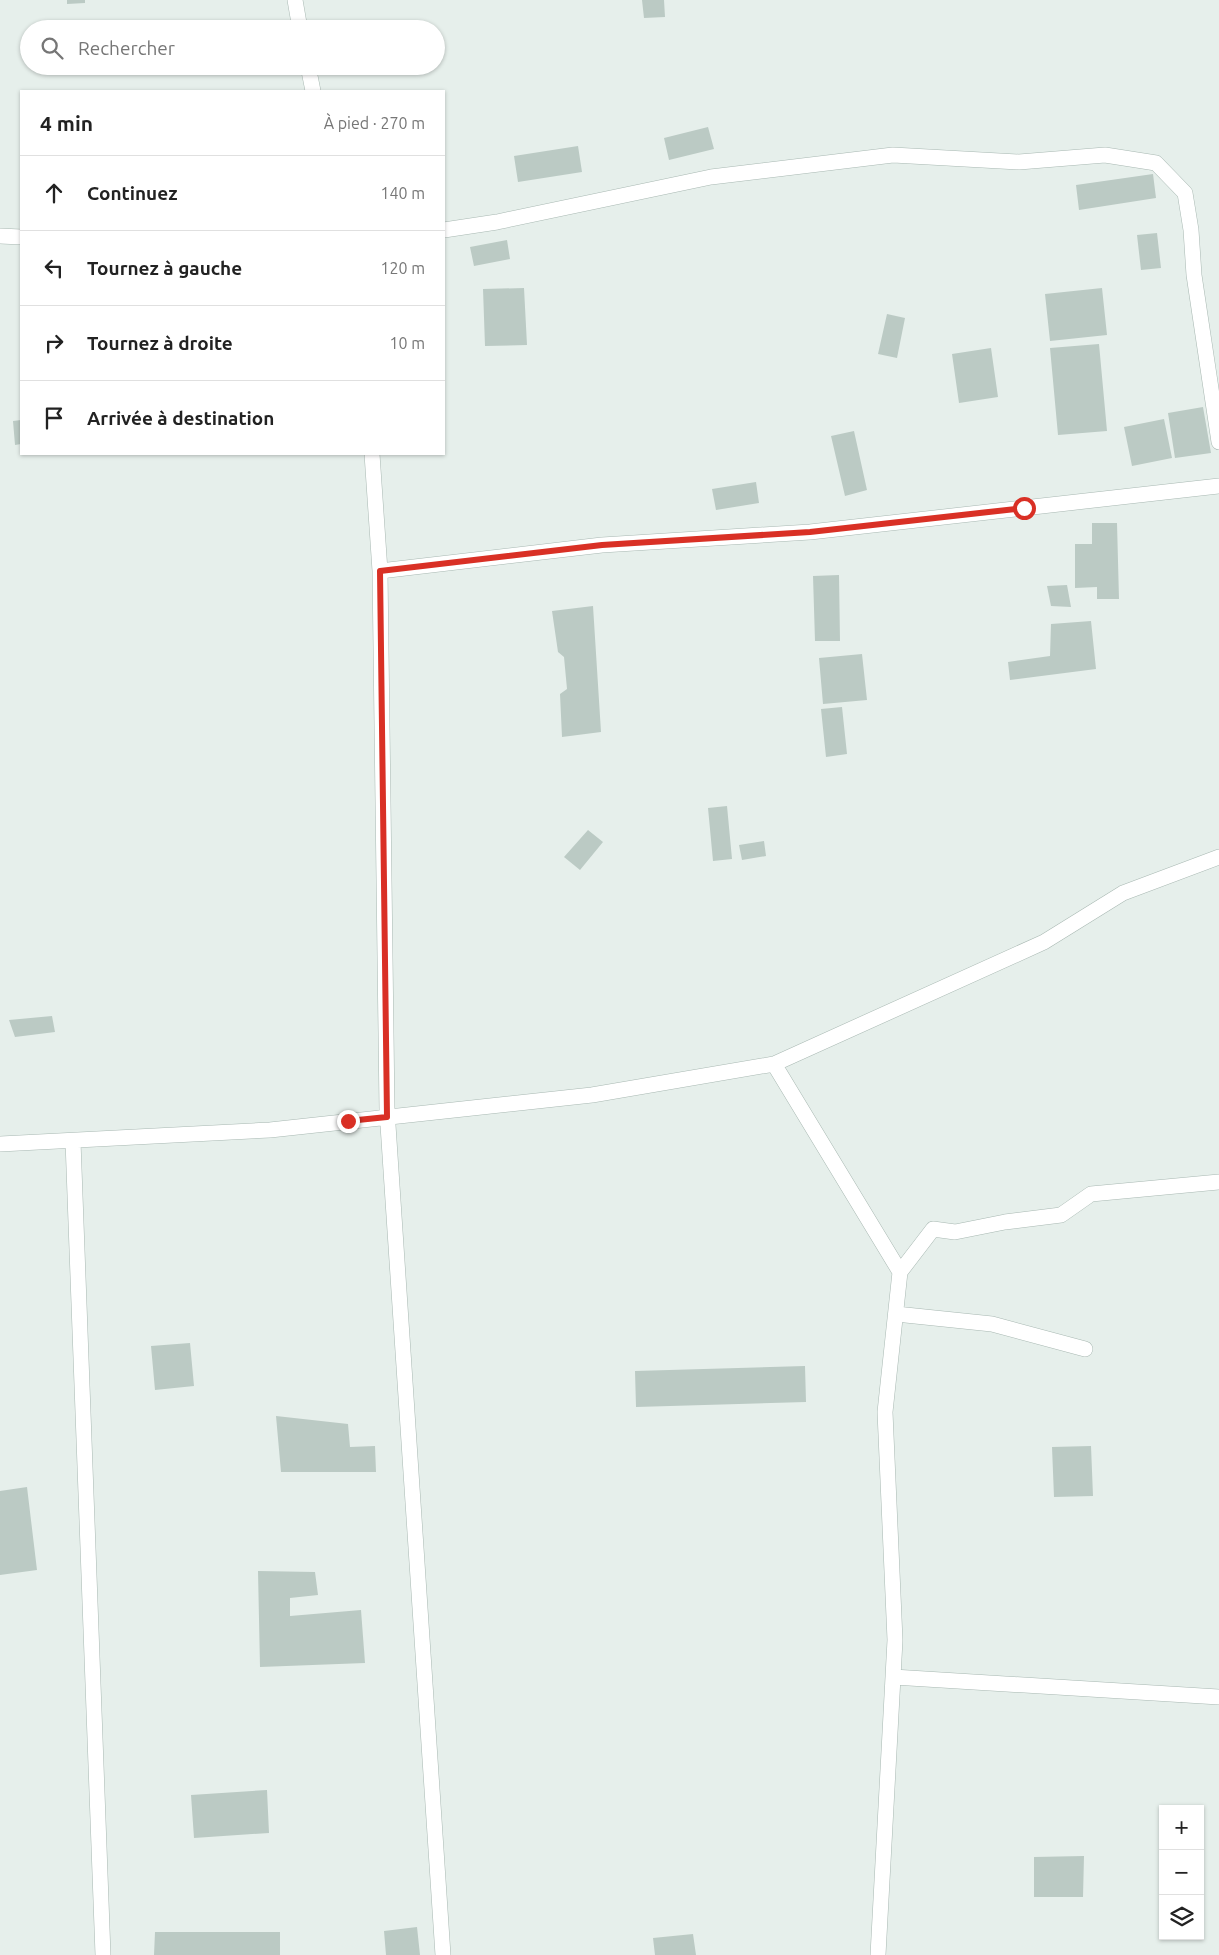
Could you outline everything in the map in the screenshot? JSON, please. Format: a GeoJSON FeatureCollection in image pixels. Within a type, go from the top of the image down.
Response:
{"type":"FeatureCollection","features":[{"type":"Feature","properties":{"kind":"street"},"geometry":{"type":"LineString","coordinates":[[295,0],[298,20]]}},
{"type":"Feature","properties":{"kind":"street"},"geometry":{"type":"LineString","coordinates":[[310,75],[313,90]]}},
{"type":"Feature","properties":{"kind":"street"},"geometry":{"type":"LineString","coordinates":[[445,230],[497,222],[711,176],[893,155],[1019,162],[1106,155],[1156,163],[1185,193],[1191,230],[1194,275],[1219,442]]}},
{"type":"Feature","properties":{"kind":"street"},"geometry":{"type":"LineString","coordinates":[[0,236],[20,237]]}},
{"type":"Feature","properties":{"kind":"street"},"geometry":{"type":"LineString","coordinates":[[372,455],[380,571],[387,1117],[443,1955]]}},
{"type":"Feature","properties":{"kind":"street"},"geometry":{"type":"LineString","coordinates":[[380,571],[602,545],[810,532],[1219,486]]}},
{"type":"Feature","properties":{"kind":"street"},"geometry":{"type":"LineString","coordinates":[[0,1144],[270,1130],[592,1095],[774,1064],[1044,942],[1123,893],[1219,857]]}},
{"type":"Feature","properties":{"kind":"street"},"geometry":{"type":"LineString","coordinates":[[774,1064],[900,1272]]}},
{"type":"Feature","properties":{"kind":"street"},"geometry":{"type":"LineString","coordinates":[[73,1141],[103,1955]]}},
{"type":"Feature","properties":{"kind":"street"},"geometry":{"type":"LineString","coordinates":[[878,1955],[895,1640],[885,1412],[900,1272],[933,1229],[955,1232],[1005,1222],[1061,1215],[1091,1194],[1219,1182]]}},
{"type":"Feature","properties":{"kind":"street"},"geometry":{"type":"LineString","coordinates":[[896,1314],[992,1324],[1085,1348]]}},
{"type":"Feature","properties":{"kind":"street"},"geometry":{"type":"LineString","coordinates":[[893,1677],[1219,1697]]}},
{"type":"Feature","properties":{"kind":"building"},"geometry":{"type":"Polygon","coordinates":[[[67,0],[85,0],[85,3],[67,4],[67,0]]]}},
{"type":"Feature","properties":{"kind":"building"},"geometry":{"type":"Polygon","coordinates":[[[642,0],[664,0],[665,17],[644,18],[642,0]]]}},
{"type":"Feature","properties":{"kind":"building"},"geometry":{"type":"Polygon","coordinates":[[[708,127],[714,149],[669,160],[664,138],[708,127]]]}},
{"type":"Feature","properties":{"kind":"building"},"geometry":{"type":"Polygon","coordinates":[[[578,146],[582,172],[518,182],[514,156],[578,146]]]}},
{"type":"Feature","properties":{"kind":"building"},"geometry":{"type":"Polygon","coordinates":[[[1153,174],[1156,198],[1079,210],[1076,185],[1153,174]]]}},
{"type":"Feature","properties":{"kind":"building"},"geometry":{"type":"Polygon","coordinates":[[[1157,233],[1161,268],[1141,270],[1137,235],[1157,233]]]}},
{"type":"Feature","properties":{"kind":"building"},"geometry":{"type":"Polygon","coordinates":[[[507,240],[510,259],[474,266],[470,247],[507,240]]]}},
{"type":"Feature","properties":{"kind":"building"},"geometry":{"type":"Polygon","coordinates":[[[524,288],[527,345],[485,346],[483,289],[524,288]]]}},
{"type":"Feature","properties":{"kind":"building"},"geometry":{"type":"Polygon","coordinates":[[[1102,288],[1107,335],[1050,341],[1045,294],[1102,288]]]}},
{"type":"Feature","properties":{"kind":"building"},"geometry":{"type":"Polygon","coordinates":[[[887,314],[905,318],[897,358],[878,354],[887,314]]]}},
{"type":"Feature","properties":{"kind":"building"},"geometry":{"type":"Polygon","coordinates":[[[1099,344],[1107,431],[1058,435],[1050,348],[1099,344]]]}},
{"type":"Feature","properties":{"kind":"building"},"geometry":{"type":"Polygon","coordinates":[[[991,348],[998,397],[959,403],[952,354],[991,348]]]}},
{"type":"Feature","properties":{"kind":"building"},"geometry":{"type":"Polygon","coordinates":[[[1203,407],[1211,453],[1175,458],[1168,413],[1203,407]]]}},
{"type":"Feature","properties":{"kind":"building"},"geometry":{"type":"Polygon","coordinates":[[[1164,419],[1172,458],[1132,466],[1124,427],[1164,419]]]}},
{"type":"Feature","properties":{"kind":"building"},"geometry":{"type":"Polygon","coordinates":[[[20,420],[20,444],[15,445],[13,421],[20,420]]]}},
{"type":"Feature","properties":{"kind":"building"},"geometry":{"type":"Polygon","coordinates":[[[854,431],[867,490],[845,496],[831,436],[854,431]]]}},
{"type":"Feature","properties":{"kind":"building"},"geometry":{"type":"Polygon","coordinates":[[[756,482],[759,503],[716,510],[712,489],[756,482]]]}},
{"type":"Feature","properties":{"kind":"building"},"geometry":{"type":"Polygon","coordinates":[[[1092,523],[1117,523],[1119,599],[1097,599],[1097,587],[1075,588],[1075,544],[1092,544],[1092,523]]]}},
{"type":"Feature","properties":{"kind":"building"},"geometry":{"type":"Polygon","coordinates":[[[839,575],[840,641],[815,641],[813,576],[839,575]]]}},
{"type":"Feature","properties":{"kind":"building"},"geometry":{"type":"Polygon","coordinates":[[[1067,585],[1071,607],[1051,606],[1047,586],[1067,585]]]}},
{"type":"Feature","properties":{"kind":"building"},"geometry":{"type":"Polygon","coordinates":[[[593,606],[601,732],[562,737],[560,694],[567,689],[564,657],[558,652],[552,611],[593,606]]]}},
{"type":"Feature","properties":{"kind":"building"},"geometry":{"type":"Polygon","coordinates":[[[1091,621],[1096,669],[1010,680],[1008,662],[1050,656],[1051,624],[1091,621]]]}},
{"type":"Feature","properties":{"kind":"building"},"geometry":{"type":"Polygon","coordinates":[[[862,654],[867,700],[823,704],[819,658],[862,654]]]}},
{"type":"Feature","properties":{"kind":"building"},"geometry":{"type":"Polygon","coordinates":[[[842,707],[847,754],[826,757],[821,709],[842,707]]]}},
{"type":"Feature","properties":{"kind":"building"},"geometry":{"type":"Polygon","coordinates":[[[727,806],[732,859],[713,861],[708,808],[727,806]]]}},
{"type":"Feature","properties":{"kind":"building"},"geometry":{"type":"Polygon","coordinates":[[[588,830],[603,842],[580,870],[564,857],[588,830]]]}},
{"type":"Feature","properties":{"kind":"building"},"geometry":{"type":"Polygon","coordinates":[[[764,841],[766,856],[742,860],[739,845],[764,841]]]}},
{"type":"Feature","properties":{"kind":"building"},"geometry":{"type":"Polygon","coordinates":[[[52,1016],[55,1032],[15,1037],[9,1020],[52,1016]]]}},
{"type":"Feature","properties":{"kind":"building"},"geometry":{"type":"Polygon","coordinates":[[[190,1343],[194,1386],[155,1390],[151,1346],[190,1343]]]}},
{"type":"Feature","properties":{"kind":"building"},"geometry":{"type":"Polygon","coordinates":[[[805,1366],[806,1402],[636,1407],[635,1371],[805,1366]]]}},
{"type":"Feature","properties":{"kind":"building"},"geometry":{"type":"Polygon","coordinates":[[[276,1416],[348,1424],[350,1447],[375,1446],[376,1472],[281,1472],[276,1416]]]}},
{"type":"Feature","properties":{"kind":"building"},"geometry":{"type":"Polygon","coordinates":[[[1091,1446],[1093,1496],[1054,1497],[1052,1447],[1091,1446]]]}},
{"type":"Feature","properties":{"kind":"building"},"geometry":{"type":"Polygon","coordinates":[[[27,1487],[37,1570],[0,1575],[0,1491],[27,1487]]]}},
{"type":"Feature","properties":{"kind":"building"},"geometry":{"type":"Polygon","coordinates":[[[258,1571],[315,1572],[318,1595],[290,1598],[290,1616],[361,1610],[365,1663],[260,1667],[258,1571]]]}},
{"type":"Feature","properties":{"kind":"building"},"geometry":{"type":"Polygon","coordinates":[[[267,1790],[269,1833],[194,1838],[191,1795],[267,1790]]]}},
{"type":"Feature","properties":{"kind":"building"},"geometry":{"type":"Polygon","coordinates":[[[1084,1856],[1083,1897],[1034,1897],[1034,1857],[1084,1856]]]}},
{"type":"Feature","properties":{"kind":"building"},"geometry":{"type":"Polygon","coordinates":[[[417,1927],[420,1955],[386,1955],[384,1931],[417,1927]]]}},
{"type":"Feature","properties":{"kind":"building"},"geometry":{"type":"Polygon","coordinates":[[[155,1932],[280,1932],[280,1955],[154,1955],[155,1932]]]}},
{"type":"Feature","properties":{"kind":"building"},"geometry":{"type":"Polygon","coordinates":[[[693,1934],[696,1955],[655,1955],[653,1938],[693,1934]]]}},
{"type":"Feature","properties":{"kind":"route"},"geometry":{"type":"LineString","coordinates":[[348,1121],[387,1117],[380,571],[602,545],[810,532],[1024,508]]}}]}
